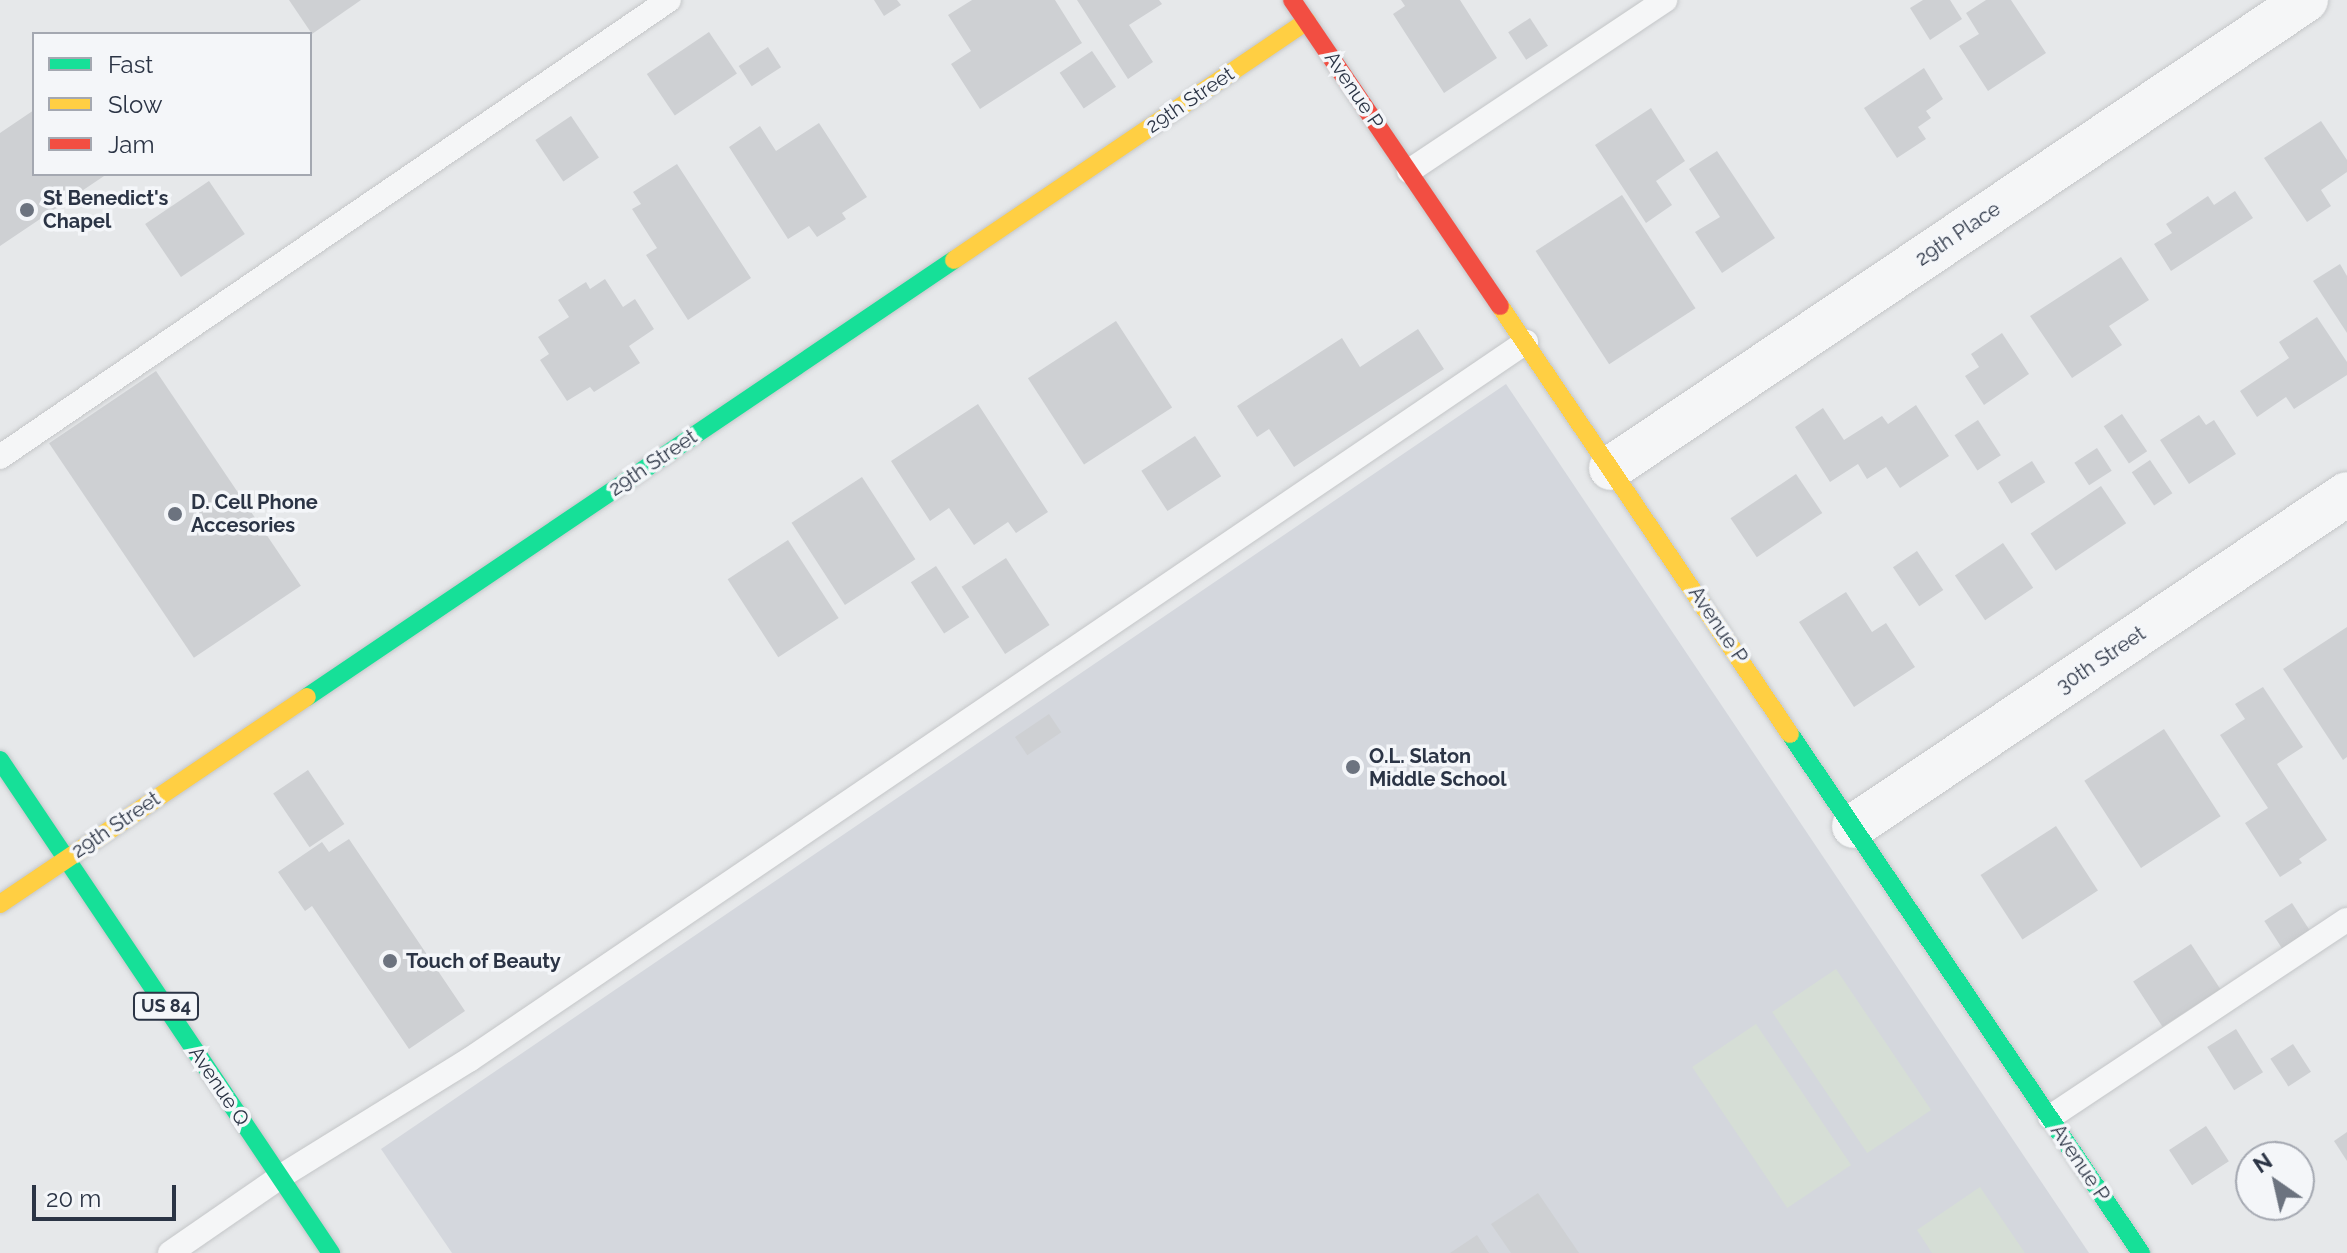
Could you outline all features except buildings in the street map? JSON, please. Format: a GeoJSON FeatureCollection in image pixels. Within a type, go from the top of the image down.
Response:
{"type":"FeatureCollection","features":[{"type":"Feature","properties":{"kind":"main road","name":"Avenue P"},"geometry":{"type":"LineString","coordinates":[[1292,0],[2141,1253]]}},
{"type":"Feature","properties":{"kind":"main road","name":"29th Street"},"geometry":{"type":"LineString","coordinates":[[0,904],[1307,21]]}},
{"type":"Feature","properties":{"kind":"main road","name":"Avenue Q"},"geometry":{"type":"LineString","coordinates":[[0,760],[331,1253]]}},
{"type":"Feature","properties":{"kind":"street","name":"29th Place"},"geometry":{"type":"LineString","coordinates":[[1611,468],[2306,0]]}},
{"type":"Feature","properties":{"kind":"street","name":"30th Street"},"geometry":{"type":"LineString","coordinates":[[1854,826],[2347,494]]}},
{"type":"Feature","properties":{"kind":"lane"},"geometry":{"type":"LineString","coordinates":[[0,457],[669,0]]}},
{"type":"Feature","properties":{"kind":"lane"},"geometry":{"type":"LineString","coordinates":[[1409,171],[1665,0]]}},
{"type":"Feature","properties":{"kind":"lane"},"geometry":{"type":"LineString","coordinates":[[170,1253],[280,1177],[469,1060],[1526,342]]}},
{"type":"Feature","properties":{"kind":"lane"},"geometry":{"type":"LineString","coordinates":[[2050,1117],[2347,920]]}},
{"type":"Feature","properties":{"kind":"shaded area","name":"O.L. Slaton Middle School"},"geometry":{"type":"Polygon","coordinates":[[[1506,384],[2089,1253],[452,1253],[381,1149],[1506,384]]]}},
{"type":"Feature","properties":{"kind":"shaded area"},"geometry":{"type":"Polygon","coordinates":[[[1836,969],[1931,1110],[1867,1153],[1772,1012],[1836,969]]]}},
{"type":"Feature","properties":{"kind":"shaded area"},"geometry":{"type":"Polygon","coordinates":[[[1756,1024],[1851,1165],[1787,1208],[1692,1067],[1756,1024]]]}},
{"type":"Feature","properties":{"kind":"shaded area"},"geometry":{"type":"Polygon","coordinates":[[[1980,1187],[2025,1253],[1932,1253],[1917,1230],[1980,1187]]]}},
{"type":"Feature","properties":{"kind":"traffic: fast"},"geometry":{"type":"LineString","coordinates":[[307,697],[954,260]]}},
{"type":"Feature","properties":{"kind":"traffic: fast"},"geometry":{"type":"LineString","coordinates":[[1790,734],[2141,1253]]}},
{"type":"Feature","properties":{"kind":"traffic: fast"},"geometry":{"type":"LineString","coordinates":[[0,760],[331,1253]]}},
{"type":"Feature","properties":{"kind":"traffic: slow"},"geometry":{"type":"LineString","coordinates":[[954,260],[1307,21]]}},
{"type":"Feature","properties":{"kind":"traffic: slow"},"geometry":{"type":"LineString","coordinates":[[1500,306],[1790,734]]}},
{"type":"Feature","properties":{"kind":"traffic: slow"},"geometry":{"type":"LineString","coordinates":[[0,904],[307,697]]}},
{"type":"Feature","properties":{"kind":"traffic: jam"},"geometry":{"type":"LineString","coordinates":[[1292,0],[1500,306]]}},
{"type":"Feature","properties":{"kind":"place","name":"St Benedict's Chapel"},"geometry":{"type":"Point","coordinates":[27,210]}},
{"type":"Feature","properties":{"kind":"place","name":"D. Cell Phone Accesories"},"geometry":{"type":"Point","coordinates":[175,514]}},
{"type":"Feature","properties":{"kind":"place","name":"O.L. Slaton Middle School"},"geometry":{"type":"Point","coordinates":[1353,767]}},
{"type":"Feature","properties":{"kind":"place","name":"Touch of Beauty"},"geometry":{"type":"Point","coordinates":[390,961]}}]}
